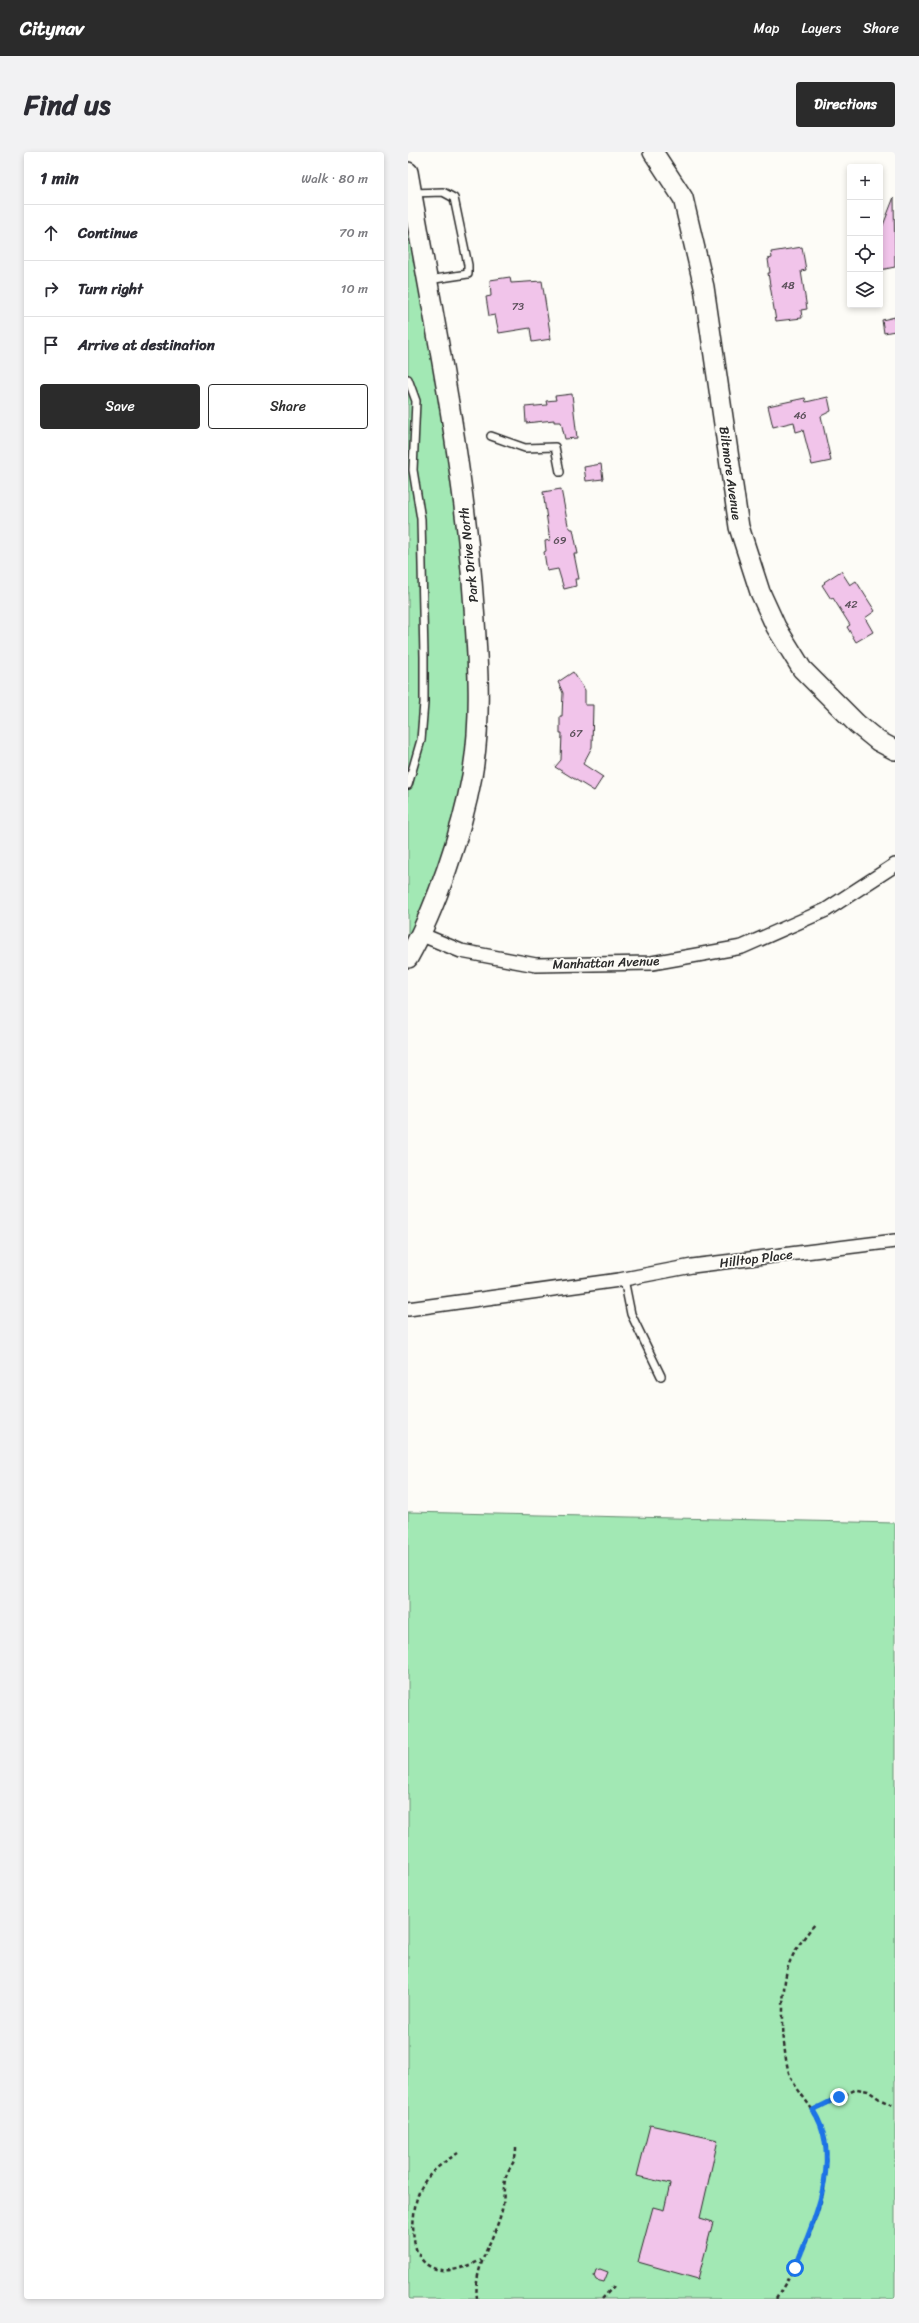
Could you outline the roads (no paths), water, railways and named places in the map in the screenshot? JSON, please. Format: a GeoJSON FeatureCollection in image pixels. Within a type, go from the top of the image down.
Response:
{"type":"FeatureCollection","features":[{"type":"Feature","properties":{"kind":"street","name":"Biltmore Avenue"},"geometry":{"type":"LineString","coordinates":[[653,152],[682,198],[704,287],[739,527],[760,592],[776,627],[802,669],[857,724],[878,741],[895,750]]}},
{"type":"Feature","properties":{"kind":"street","name":"Park Drive North"},"geometry":{"type":"LineString","coordinates":[[408,172],[470,551],[479,671],[478,725],[473,768],[462,822],[434,902],[408,958]]}},
{"type":"Feature","properties":{"kind":"street","name":"Manhattan Avenue"},"geometry":{"type":"LineString","coordinates":[[420,934],[461,951],[536,965],[652,963],[742,947],[826,910],[895,864]]}},
{"type":"Feature","properties":{"kind":"street","name":"Hilltop Place"},"geometry":{"type":"LineString","coordinates":[[408,1309],[621,1279],[692,1266],[895,1240]]}},
{"type":"Feature","properties":{"kind":"lane"},"geometry":{"type":"LineString","coordinates":[[412,192],[434,191],[447,193],[454,198],[468,265],[468,274],[426,280]]}},
{"type":"Feature","properties":{"kind":"lane"},"geometry":{"type":"LineString","coordinates":[[408,379],[416,401],[413,470],[421,519],[424,657],[424,703],[421,740],[408,785]]}},
{"type":"Feature","properties":{"kind":"lane"},"geometry":{"type":"LineString","coordinates":[[491,436],[524,448],[555,447],[560,472]]}},
{"type":"Feature","properties":{"kind":"lane"},"geometry":{"type":"LineString","coordinates":[[621,1279],[631,1314],[661,1376]]}}]}
